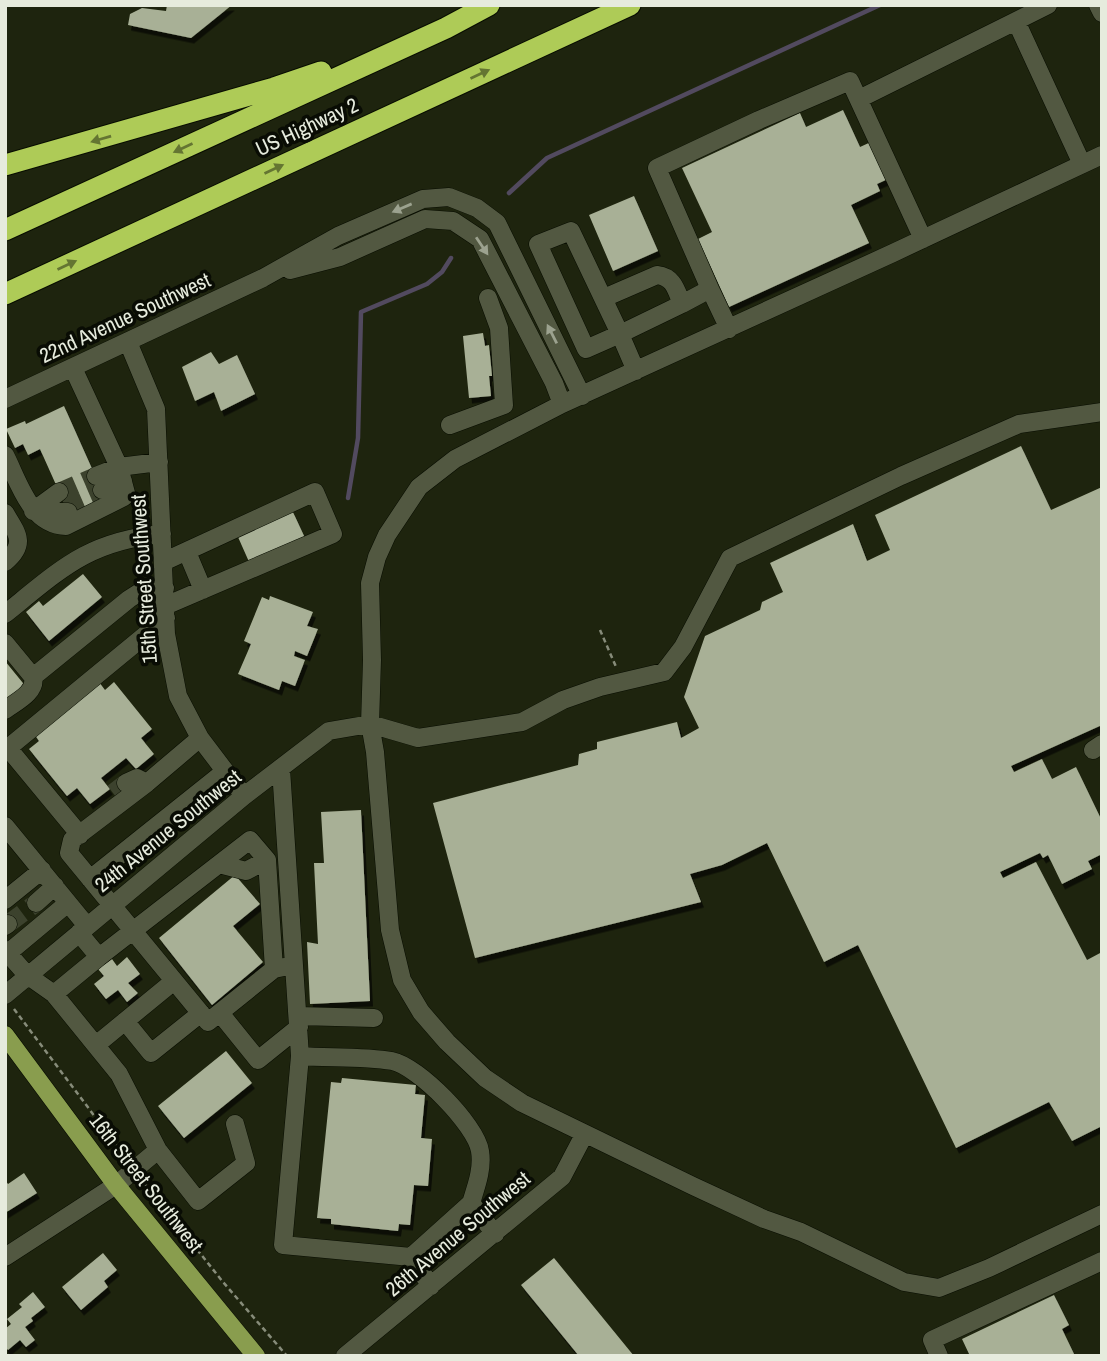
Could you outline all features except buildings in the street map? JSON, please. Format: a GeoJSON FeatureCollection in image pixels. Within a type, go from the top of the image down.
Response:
{"type":"FeatureCollection","features":[{"type":"Feature","properties":{"kind":"highway","name":"US Highway 2"},"geometry":{"type":"LineString","coordinates":[[5,230],[446,28],[489,5]]}},
{"type":"Feature","properties":{"kind":"highway","name":"US Highway 2"},"geometry":{"type":"LineString","coordinates":[[5,294],[630,5]]}},
{"type":"Feature","properties":{"kind":"highway"},"geometry":{"type":"LineString","coordinates":[[5,165],[274,88],[446,28]]}},
{"type":"Feature","properties":{"kind":"main road","name":"16th Street Southwest"},"geometry":{"type":"LineString","coordinates":[[5,1035],[116,1185],[256,1356]]}},
{"type":"Feature","properties":{"kind":"street"},"geometry":{"type":"LineString","coordinates":[[859,99],[1048,5]]}},
{"type":"Feature","properties":{"kind":"street"},"geometry":{"type":"LineString","coordinates":[[1098,5],[1102,13]]}},
{"type":"Feature","properties":{"kind":"street"},"geometry":{"type":"LineString","coordinates":[[1016,21],[1082,164]]}},
{"type":"Feature","properties":{"kind":"street"},"geometry":{"type":"LineString","coordinates":[[729,329],[657,169],[759,120],[850,81],[923,239]]}},
{"type":"Feature","properties":{"kind":"street"},"geometry":{"type":"LineString","coordinates":[[1102,155],[562,404],[455,459],[419,487],[387,535],[370,583],[370,724],[375,752],[390,930],[402,980],[421,1012],[485,1079],[522,1103],[584,1135],[764,1219],[801,1232],[904,1282],[939,1288],[989,1268],[1102,1214]]}},
{"type":"Feature","properties":{"kind":"street","name":"22nd Avenue Southwest"},"geometry":{"type":"LineString","coordinates":[[5,399],[263,278],[338,236],[423,199],[449,197],[477,208],[497,223],[582,396]]}},
{"type":"Feature","properties":{"kind":"street","name":"22nd Avenue Southwest"},"geometry":{"type":"LineString","coordinates":[[263,278],[340,257],[425,219],[453,221],[480,239],[554,383],[562,404]]}},
{"type":"Feature","properties":{"kind":"street"},"geometry":{"type":"LineString","coordinates":[[636,371],[620,334],[604,298],[571,230],[538,244],[586,349],[620,334],[710,289]]}},
{"type":"Feature","properties":{"kind":"street"},"geometry":{"type":"LineString","coordinates":[[604,298],[657,275],[665,276],[672,282],[681,304]]}},
{"type":"Feature","properties":{"kind":"street"},"geometry":{"type":"LineString","coordinates":[[450,425],[504,405],[499,328],[488,298]]}},
{"type":"Feature","properties":{"kind":"street","name":"15th Street Southwest"},"geometry":{"type":"LineString","coordinates":[[128,342],[156,409],[166,636],[178,696],[200,738],[244,796]]}},
{"type":"Feature","properties":{"kind":"street"},"geometry":{"type":"LineString","coordinates":[[5,455],[33,511],[50,523],[66,526],[124,497],[122,478],[73,368]]}},
{"type":"Feature","properties":{"kind":"street"},"geometry":{"type":"LineString","coordinates":[[370,724],[418,738],[522,722],[563,700],[600,687],[664,671],[683,647],[730,558],[901,476],[1019,424],[1102,412]]}},
{"type":"Feature","properties":{"kind":"street"},"geometry":{"type":"LineString","coordinates":[[100,486],[159,463]]}},
{"type":"Feature","properties":{"kind":"street"},"geometry":{"type":"LineString","coordinates":[[80,835],[8,748],[165,604],[333,534],[315,492],[163,562]]}},
{"type":"Feature","properties":{"kind":"street"},"geometry":{"type":"LineString","coordinates":[[33,511],[64,502]]}},
{"type":"Feature","properties":{"kind":"street"},"geometry":{"type":"LineString","coordinates":[[5,513],[18,535],[19,545],[14,555],[5,562]]}},
{"type":"Feature","properties":{"kind":"street"},"geometry":{"type":"LineString","coordinates":[[5,614],[67,564],[96,549],[131,537],[163,534]]}},
{"type":"Feature","properties":{"kind":"street"},"geometry":{"type":"LineString","coordinates":[[187,552],[203,590]]}},
{"type":"Feature","properties":{"kind":"street"},"geometry":{"type":"LineString","coordinates":[[33,677],[139,592],[165,604]]}},
{"type":"Feature","properties":{"kind":"street"},"geometry":{"type":"LineString","coordinates":[[5,643],[33,677],[33,689],[5,710]]}},
{"type":"Feature","properties":{"kind":"street","name":"24th Avenue Southwest"},"geometry":{"type":"LineString","coordinates":[[5,995],[244,796],[330,731],[370,724]]}},
{"type":"Feature","properties":{"kind":"street"},"geometry":{"type":"LineString","coordinates":[[117,796],[147,783],[200,738]]}},
{"type":"Feature","properties":{"kind":"street"},"geometry":{"type":"LineString","coordinates":[[281,769],[300,1056],[283,1245],[411,1257],[471,1203],[480,1174],[480,1149],[466,1123],[436,1089],[394,1061],[300,1056]]}},
{"type":"Feature","properties":{"kind":"street"},"geometry":{"type":"LineString","coordinates":[[90,879],[224,772]]}},
{"type":"Feature","properties":{"kind":"street"},"geometry":{"type":"LineString","coordinates":[[147,783],[137,778],[72,840],[69,853],[111,906],[208,1022],[274,969],[295,965]]}},
{"type":"Feature","properties":{"kind":"street"},"geometry":{"type":"LineString","coordinates":[[8,836],[42,870],[68,903],[99,957]]}},
{"type":"Feature","properties":{"kind":"street"},"geometry":{"type":"LineString","coordinates":[[54,994],[250,840],[267,860],[274,969]]}},
{"type":"Feature","properties":{"kind":"street"},"geometry":{"type":"LineString","coordinates":[[219,864],[246,871],[267,860]]}},
{"type":"Feature","properties":{"kind":"street"},"geometry":{"type":"LineString","coordinates":[[5,900],[42,870]]}},
{"type":"Feature","properties":{"kind":"street"},"geometry":{"type":"LineString","coordinates":[[36,903],[55,886]]}},
{"type":"Feature","properties":{"kind":"street"},"geometry":{"type":"LineString","coordinates":[[68,903],[7,952],[27,975],[54,994],[119,1074],[158,1150],[198,1201],[246,1163],[235,1124]]}},
{"type":"Feature","properties":{"kind":"street"},"geometry":{"type":"LineString","coordinates":[[96,1045],[174,981]]}},
{"type":"Feature","properties":{"kind":"street"},"geometry":{"type":"LineString","coordinates":[[125,1021],[151,1053],[201,1013]]}},
{"type":"Feature","properties":{"kind":"street"},"geometry":{"type":"LineString","coordinates":[[219,1013],[258,1060],[299,1021],[374,1018]]}},
{"type":"Feature","properties":{"kind":"street","name":"26th Avenue Southwest"},"geometry":{"type":"LineString","coordinates":[[345,1356],[562,1177],[584,1135]]}},
{"type":"Feature","properties":{"kind":"street"},"geometry":{"type":"LineString","coordinates":[[5,1256],[116,1185],[158,1150]]}},
{"type":"Feature","properties":{"kind":"street"},"geometry":{"type":"LineString","coordinates":[[471,1203],[495,1234]]}},
{"type":"Feature","properties":{"kind":"street"},"geometry":{"type":"LineString","coordinates":[[411,1257],[431,1286]]}},
{"type":"Feature","properties":{"kind":"street"},"geometry":{"type":"LineString","coordinates":[[939,1356],[932,1340],[1102,1261]]}},
{"type":"Feature","properties":{"kind":"path"},"geometry":{"type":"LineString","coordinates":[[600,630],[623,682]]}},
{"type":"Feature","properties":{"kind":"path"},"geometry":{"type":"LineString","coordinates":[[21,1017],[134,1170],[223,1282],[287,1356]]}},
{"type":"Feature","properties":{"kind":"waterway"},"geometry":{"type":"LineString","coordinates":[[509,193],[547,158],[880,5]]}},
{"type":"Feature","properties":{"kind":"waterway"},"geometry":{"type":"LineString","coordinates":[[348,498],[358,438],[361,312],[427,284],[442,272],[451,258]]}},
{"type":"Feature","properties":{"kind":"tunnel"},"geometry":{"type":"LineString","coordinates":[[59,492],[96,476]]}},
{"type":"Feature","properties":{"kind":"tunnel"},"geometry":{"type":"LineString","coordinates":[[65,506],[102,490]]}},
{"type":"Feature","properties":{"kind":"tunnel"},"geometry":{"type":"LineString","coordinates":[[113,793],[126,783]]}},
{"type":"Feature","properties":{"kind":"tunnel"},"geometry":{"type":"LineString","coordinates":[[8,924],[36,903]]}}]}
